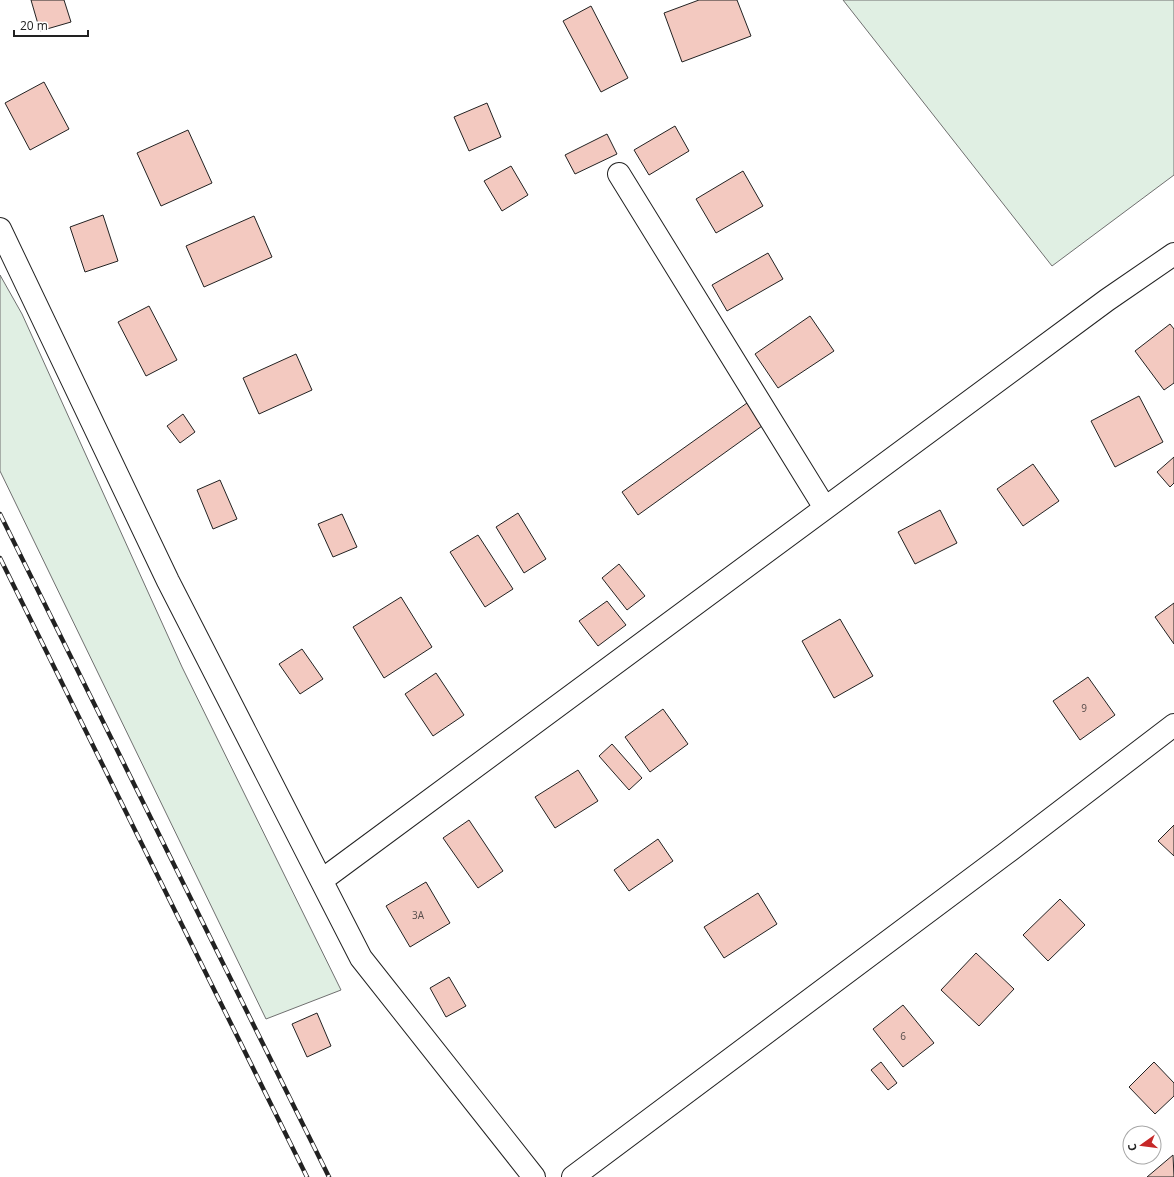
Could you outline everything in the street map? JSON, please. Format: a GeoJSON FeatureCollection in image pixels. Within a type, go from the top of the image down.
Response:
{"type":"FeatureCollection","features":[{"type":"Feature","properties":{"kind":"street"},"geometry":{"type":"LineString","coordinates":[[619,174],[825,508]]}},
{"type":"Feature","properties":{"kind":"street"},"geometry":{"type":"LineString","coordinates":[[0,229],[168,580],[361,958],[534,1177]]}},
{"type":"Feature","properties":{"kind":"street"},"geometry":{"type":"LineString","coordinates":[[322,880],[1107,300],[1174,254]]}},
{"type":"Feature","properties":{"kind":"street"},"geometry":{"type":"LineString","coordinates":[[573,1177],[1005,854],[1174,725]]}},
{"type":"Feature","properties":{"kind":"green space"},"geometry":{"type":"Polygon","coordinates":[[[843,0],[1174,0],[1174,175],[1052,266],[843,0]]]}},
{"type":"Feature","properties":{"kind":"green space"},"geometry":{"type":"Polygon","coordinates":[[[0,275],[22,314],[182,667],[341,990],[266,1019],[0,471],[0,275]]]}},
{"type":"Feature","properties":{"kind":"building"},"geometry":{"type":"Polygon","coordinates":[[[31,0],[64,0],[71,22],[40,31],[31,0]]]}},
{"type":"Feature","properties":{"kind":"building"},"geometry":{"type":"Polygon","coordinates":[[[699,0],[737,0],[751,36],[682,62],[664,13],[699,0]]]}},
{"type":"Feature","properties":{"kind":"building"},"geometry":{"type":"Polygon","coordinates":[[[591,6],[628,78],[601,92],[563,21],[591,6]]]}},
{"type":"Feature","properties":{"kind":"building"},"geometry":{"type":"Polygon","coordinates":[[[44,82],[69,129],[30,150],[5,103],[44,82]]]}},
{"type":"Feature","properties":{"kind":"building"},"geometry":{"type":"Polygon","coordinates":[[[487,103],[501,137],[469,151],[454,117],[487,103]]]}},
{"type":"Feature","properties":{"kind":"building"},"geometry":{"type":"Polygon","coordinates":[[[675,126],[689,151],[649,175],[634,150],[675,126]]]}},
{"type":"Feature","properties":{"kind":"building"},"geometry":{"type":"Polygon","coordinates":[[[188,130],[212,183],[161,206],[137,153],[188,130]]]}},
{"type":"Feature","properties":{"kind":"building"},"geometry":{"type":"Polygon","coordinates":[[[607,134],[617,154],[575,174],[565,155],[607,134]]]}},
{"type":"Feature","properties":{"kind":"building"},"geometry":{"type":"Polygon","coordinates":[[[511,166],[528,195],[502,211],[484,181],[511,166]]]}},
{"type":"Feature","properties":{"kind":"building"},"geometry":{"type":"Polygon","coordinates":[[[743,171],[763,206],[716,233],[696,199],[743,171]]]}},
{"type":"Feature","properties":{"kind":"building"},"geometry":{"type":"Polygon","coordinates":[[[103,215],[118,261],[85,272],[70,227],[103,215]]]}},
{"type":"Feature","properties":{"kind":"building"},"geometry":{"type":"Polygon","coordinates":[[[254,216],[272,257],[204,287],[186,246],[254,216]]]}},
{"type":"Feature","properties":{"kind":"building"},"geometry":{"type":"Polygon","coordinates":[[[768,253],[783,279],[727,311],[712,285],[768,253]]]}},
{"type":"Feature","properties":{"kind":"building"},"geometry":{"type":"Polygon","coordinates":[[[149,306],[177,360],[146,376],[118,322],[149,306]]]}},
{"type":"Feature","properties":{"kind":"building"},"geometry":{"type":"Polygon","coordinates":[[[810,316],[834,351],[778,388],[755,354],[810,316]]]}},
{"type":"Feature","properties":{"kind":"building"},"geometry":{"type":"Polygon","coordinates":[[[1170,324],[1174,329],[1174,383],[1164,390],[1135,351],[1170,324]]]}},
{"type":"Feature","properties":{"kind":"building"},"geometry":{"type":"Polygon","coordinates":[[[296,354],[312,390],[259,414],[243,378],[296,354]]]}},
{"type":"Feature","properties":{"kind":"building"},"geometry":{"type":"Polygon","coordinates":[[[1139,396],[1163,442],[1115,467],[1091,421],[1139,396]]]}},
{"type":"Feature","properties":{"kind":"building"},"geometry":{"type":"Polygon","coordinates":[[[747,403],[762,426],[638,515],[622,492],[747,403]]]}},
{"type":"Feature","properties":{"kind":"building"},"geometry":{"type":"Polygon","coordinates":[[[183,414],[195,432],[180,443],[167,426],[183,414]]]}},
{"type":"Feature","properties":{"kind":"building"},"geometry":{"type":"Polygon","coordinates":[[[1174,457],[1174,483],[1170,487],[1157,472],[1174,457]]]}},
{"type":"Feature","properties":{"kind":"building"},"geometry":{"type":"Polygon","coordinates":[[[1033,464],[1059,501],[1023,526],[997,489],[1033,464]]]}},
{"type":"Feature","properties":{"kind":"building"},"geometry":{"type":"Polygon","coordinates":[[[220,480],[237,519],[213,529],[197,490],[220,480]]]}},
{"type":"Feature","properties":{"kind":"building"},"geometry":{"type":"Polygon","coordinates":[[[940,510],[957,543],[915,564],[898,532],[940,510]]]}},
{"type":"Feature","properties":{"kind":"building"},"geometry":{"type":"Polygon","coordinates":[[[518,513],[546,559],[524,573],[496,527],[518,513]]]}},
{"type":"Feature","properties":{"kind":"building"},"geometry":{"type":"Polygon","coordinates":[[[342,514],[357,547],[333,557],[318,524],[342,514]]]}},
{"type":"Feature","properties":{"kind":"building"},"geometry":{"type":"Polygon","coordinates":[[[478,535],[513,589],[485,607],[450,552],[478,535]]]}},
{"type":"Feature","properties":{"kind":"building"},"geometry":{"type":"Polygon","coordinates":[[[619,564],[645,596],[627,610],[602,578],[619,564]]]}},
{"type":"Feature","properties":{"kind":"building"},"geometry":{"type":"Polygon","coordinates":[[[401,597],[432,647],[384,678],[353,627],[401,597]]]}},
{"type":"Feature","properties":{"kind":"building"},"geometry":{"type":"Polygon","coordinates":[[[607,601],[626,625],[598,646],[579,621],[607,601]]]}},
{"type":"Feature","properties":{"kind":"building"},"geometry":{"type":"Polygon","coordinates":[[[1174,603],[1174,644],[1155,617],[1174,603]]]}},
{"type":"Feature","properties":{"kind":"building"},"geometry":{"type":"Polygon","coordinates":[[[840,619],[873,676],[834,698],[802,641],[840,619]]]}},
{"type":"Feature","properties":{"kind":"building"},"geometry":{"type":"Polygon","coordinates":[[[302,649],[323,679],[300,694],[279,664],[302,649]]]}},
{"type":"Feature","properties":{"kind":"building"},"geometry":{"type":"Polygon","coordinates":[[[436,673],[464,715],[433,736],[405,694],[436,673]]]}},
{"type":"Feature","properties":{"kind":"building"},"geometry":{"type":"Polygon","coordinates":[[[1088,677],[1115,715],[1080,740],[1053,701],[1088,677]]]}},
{"type":"Feature","properties":{"kind":"building"},"geometry":{"type":"Polygon","coordinates":[[[663,709],[688,744],[650,772],[625,737],[663,709]]]}},
{"type":"Feature","properties":{"kind":"building"},"geometry":{"type":"Polygon","coordinates":[[[612,744],[642,778],[629,790],[599,756],[612,744]]]}},
{"type":"Feature","properties":{"kind":"building"},"geometry":{"type":"Polygon","coordinates":[[[578,770],[598,801],[555,828],[535,797],[578,770]]]}},
{"type":"Feature","properties":{"kind":"building"},"geometry":{"type":"Polygon","coordinates":[[[469,820],[503,871],[478,888],[443,838],[469,820]]]}},
{"type":"Feature","properties":{"kind":"building"},"geometry":{"type":"Polygon","coordinates":[[[1174,825],[1174,856],[1158,841],[1174,825]]]}},
{"type":"Feature","properties":{"kind":"building"},"geometry":{"type":"Polygon","coordinates":[[[658,839],[673,861],[629,891],[614,870],[658,839]]]}},
{"type":"Feature","properties":{"kind":"building"},"geometry":{"type":"Polygon","coordinates":[[[426,882],[450,923],[410,947],[386,906],[426,882]]]}},
{"type":"Feature","properties":{"kind":"building"},"geometry":{"type":"Polygon","coordinates":[[[758,893],[777,924],[724,958],[704,927],[758,893]]]}},
{"type":"Feature","properties":{"kind":"building"},"geometry":{"type":"Polygon","coordinates":[[[1060,899],[1085,925],[1048,961],[1023,935],[1060,899]]]}},
{"type":"Feature","properties":{"kind":"building"},"geometry":{"type":"Polygon","coordinates":[[[976,953],[1014,989],[979,1026],[941,990],[976,953]]]}},
{"type":"Feature","properties":{"kind":"building"},"geometry":{"type":"Polygon","coordinates":[[[449,977],[466,1006],[446,1017],[430,988],[449,977]]]}},
{"type":"Feature","properties":{"kind":"building"},"geometry":{"type":"Polygon","coordinates":[[[903,1005],[934,1043],[903,1067],[873,1029],[903,1005]]]}},
{"type":"Feature","properties":{"kind":"building"},"geometry":{"type":"Polygon","coordinates":[[[317,1013],[331,1046],[307,1057],[292,1024],[317,1013]]]}},
{"type":"Feature","properties":{"kind":"building"},"geometry":{"type":"Polygon","coordinates":[[[881,1062],[897,1083],[888,1090],[871,1070],[881,1062]]]}},
{"type":"Feature","properties":{"kind":"building"},"geometry":{"type":"Polygon","coordinates":[[[1154,1062],[1174,1083],[1174,1096],[1155,1114],[1129,1087],[1154,1062]]]}},
{"type":"Feature","properties":{"kind":"building"},"geometry":{"type":"Polygon","coordinates":[[[1173,1155],[1174,1177],[1147,1177],[1162,1165],[1173,1155]]]}},
{"type":"Feature","properties":{"kind":"railway"},"geometry":{"type":"LineString","coordinates":[[0,514],[329,1177]]}},
{"type":"Feature","properties":{"kind":"railway"},"geometry":{"type":"LineString","coordinates":[[0,558],[307,1177]]}}]}
